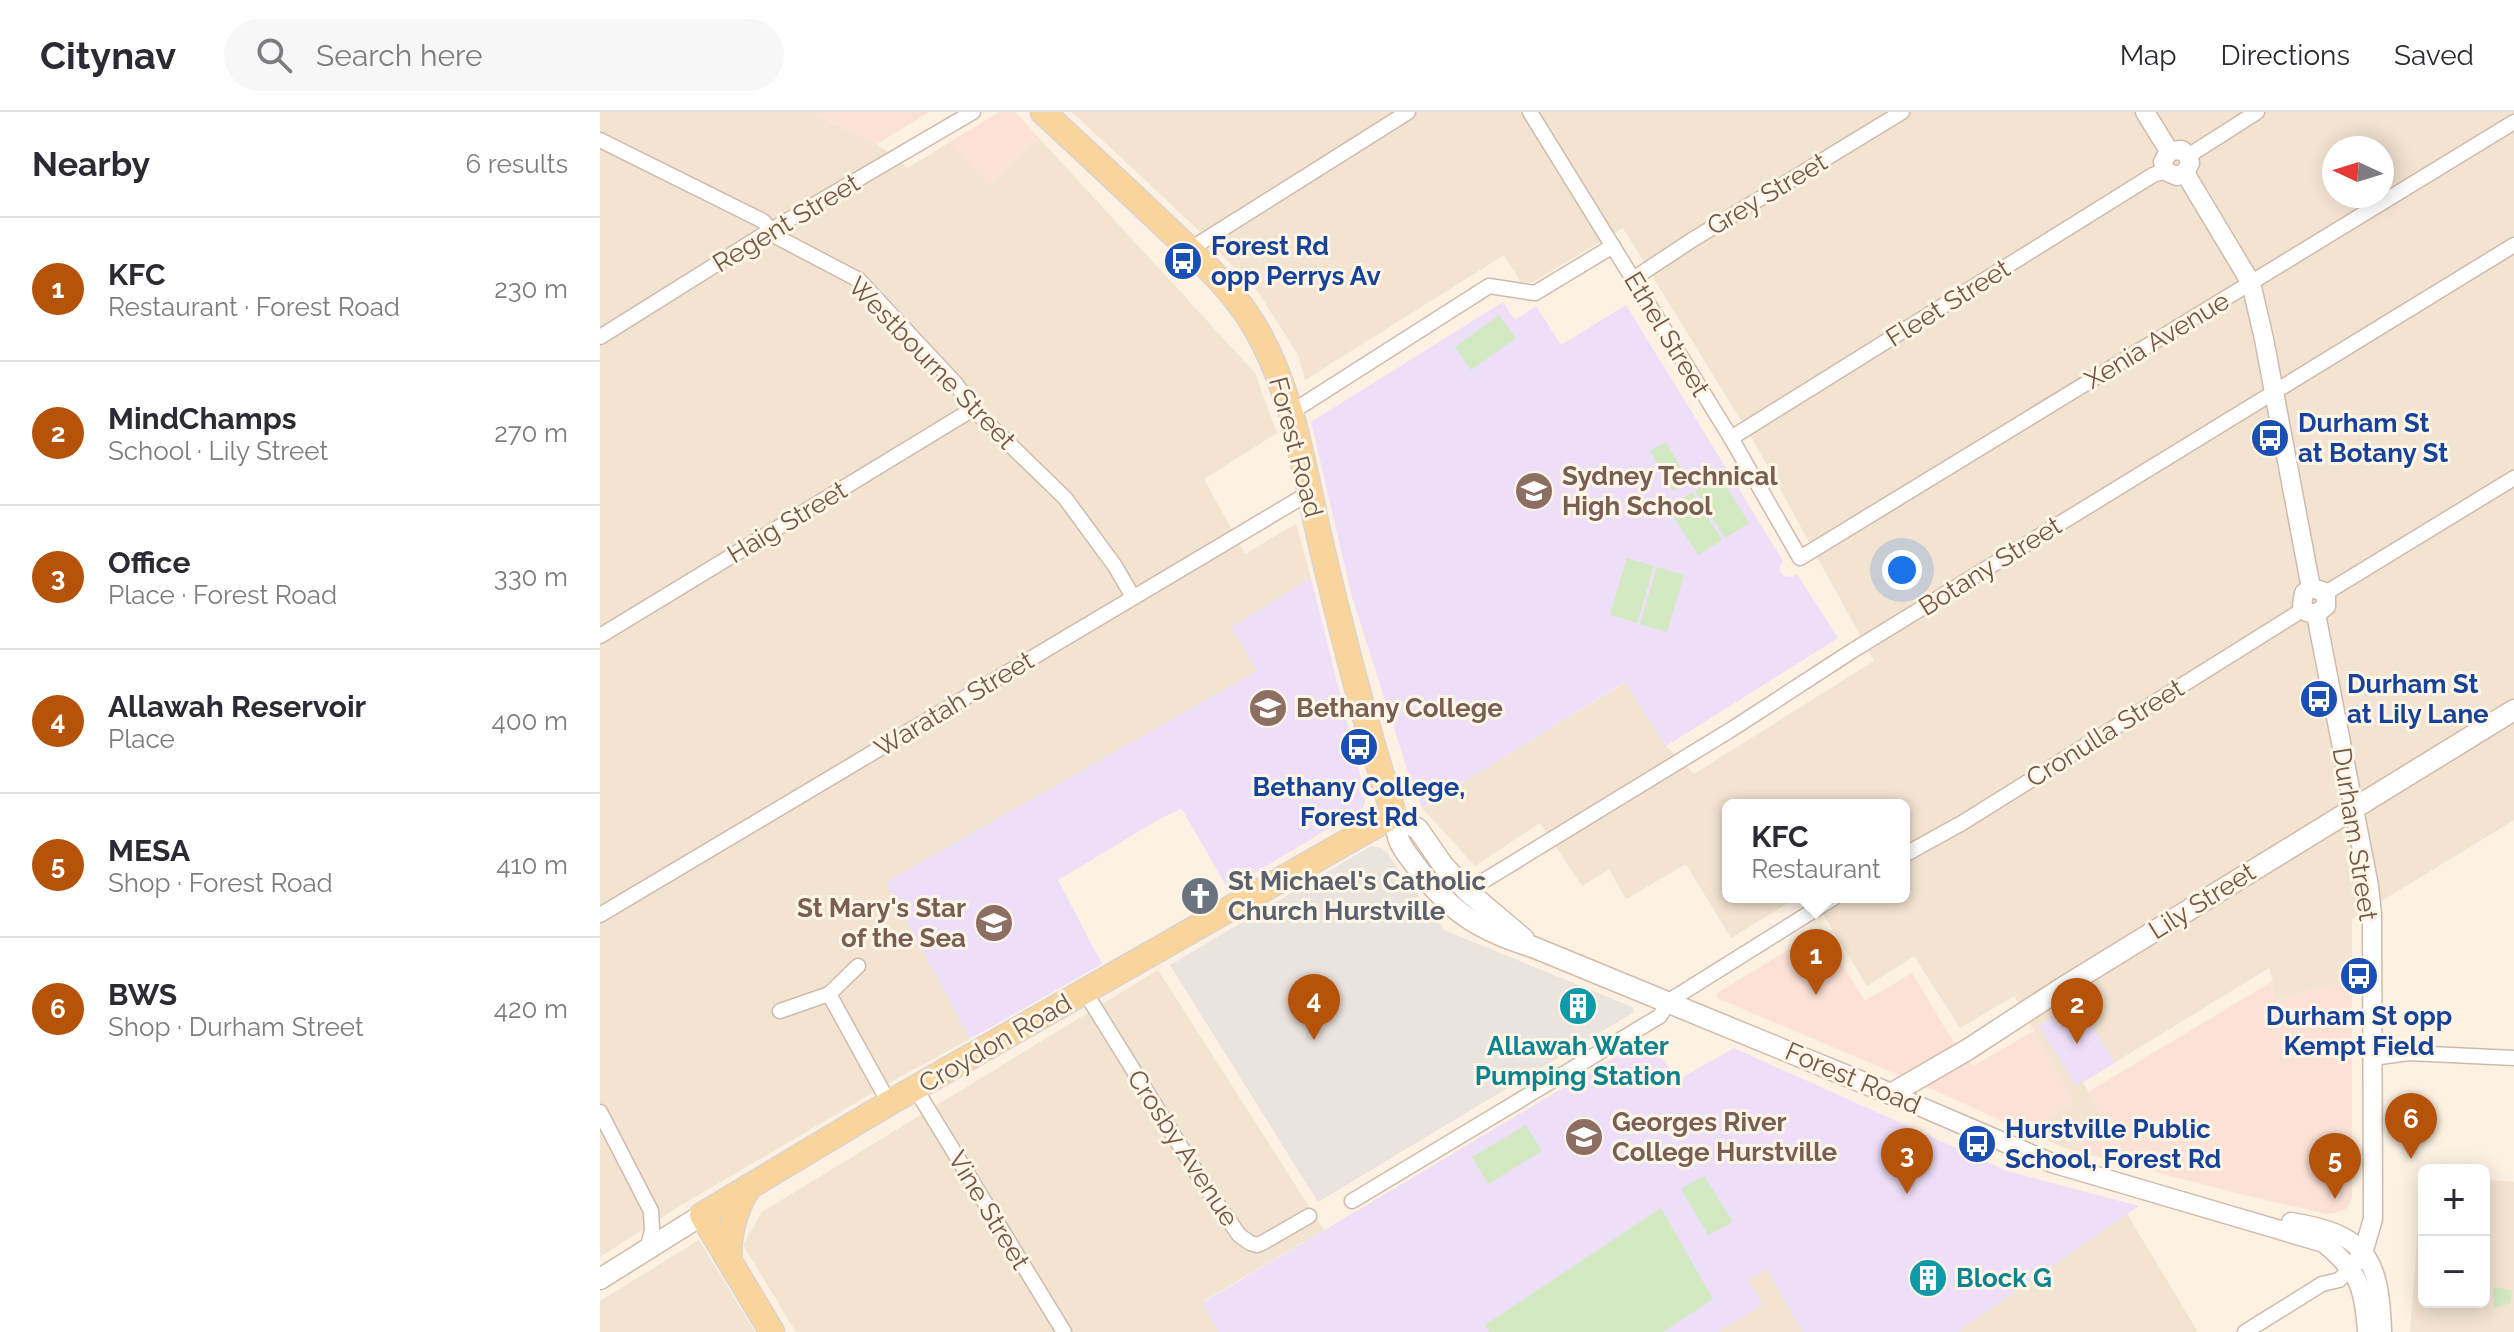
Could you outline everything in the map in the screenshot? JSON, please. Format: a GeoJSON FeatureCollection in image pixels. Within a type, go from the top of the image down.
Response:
{"type":"FeatureCollection","features":[{"type":"Feature","properties":{"kind":"main road","name":"Forest Road"},"geometry":{"type":"LineString","coordinates":[[1043,112],[1189,250],[1226,288],[1254,325],[1276,370],[1290,413],[1349,656],[1399,842],[1424,878],[1449,904],[1498,937],[1533,947],[1669,1001],[1891,1094]]}},
{"type":"Feature","properties":{"kind":"main road","name":"Lily Street"},"geometry":{"type":"LineString","coordinates":[[1891,1094],[1967,1050],[2062,988],[2514,710]]}},
{"type":"Feature","properties":{"kind":"main road","name":"Forest Road"},"geometry":{"type":"LineString","coordinates":[[1394,815],[1418,829],[1443,865],[1467,891],[1533,947]]}},
{"type":"Feature","properties":{"kind":"main road","name":"Croydon Road"},"geometry":{"type":"LineString","coordinates":[[600,1279],[889,1103],[1394,815]]}},
{"type":"Feature","properties":{"kind":"main road"},"geometry":{"type":"LineString","coordinates":[[729,1260],[735,1213],[750,1186]]}},
{"type":"Feature","properties":{"kind":"main road"},"geometry":{"type":"LineString","coordinates":[[702,1215],[772,1332]]}},
{"type":"Feature","properties":{"kind":"street","name":"Regent Street"},"geometry":{"type":"LineString","coordinates":[[600,337],[771,230],[972,112]]}},
{"type":"Feature","properties":{"kind":"street"},"geometry":{"type":"LineString","coordinates":[[1189,250],[1408,112]]}},
{"type":"Feature","properties":{"kind":"street","name":"Grey Street"},"geometry":{"type":"LineString","coordinates":[[1633,279],[1902,112]]}},
{"type":"Feature","properties":{"kind":"street"},"geometry":{"type":"LineString","coordinates":[[2145,112],[2169,151]]}},
{"type":"Feature","properties":{"kind":"street"},"geometry":{"type":"LineString","coordinates":[[2169,151],[2164,158],[2165,171],[2177,176],[2187,164],[2257,112]]}},
{"type":"Feature","properties":{"kind":"street","name":"Ethel Street"},"geometry":{"type":"LineString","coordinates":[[1536,114],[1800,558]]}},
{"type":"Feature","properties":{"kind":"street","name":"Xenia Avenue"},"geometry":{"type":"LineString","coordinates":[[1800,558],[2514,122]]}},
{"type":"Feature","properties":{"kind":"street","name":"Westbourne Street"},"geometry":{"type":"LineString","coordinates":[[600,140],[763,221],[777,237],[859,280],[956,384],[973,409],[1065,498],[1115,566],[1133,597]]}},
{"type":"Feature","properties":{"kind":"street"},"geometry":{"type":"LineString","coordinates":[[2169,151],[2182,150],[2251,283],[2318,591]]}},
{"type":"Feature","properties":{"kind":"street","name":"Fleet Street"},"geometry":{"type":"LineString","coordinates":[[1731,438],[2153,175],[2165,171]]}},
{"type":"Feature","properties":{"kind":"street","name":"Botany Street"},"geometry":{"type":"LineString","coordinates":[[1467,891],[2514,245]]}},
{"type":"Feature","properties":{"kind":"street"},"geometry":{"type":"LineString","coordinates":[[1290,413],[1489,286],[1535,293],[1613,246]]}},
{"type":"Feature","properties":{"kind":"street","name":"Haig Street"},"geometry":{"type":"LineString","coordinates":[[600,636],[973,409]]}},
{"type":"Feature","properties":{"kind":"street"},"geometry":{"type":"LineString","coordinates":[[2310,611],[2302,597],[2318,591],[2514,478]]}},
{"type":"Feature","properties":{"kind":"street","name":"Waratah Street"},"geometry":{"type":"LineString","coordinates":[[600,915],[1309,493]]}},
{"type":"Feature","properties":{"kind":"street","name":"Durham Street"},"geometry":{"type":"LineString","coordinates":[[2310,611],[2371,901],[2373,1200],[2357,1246],[2345,1262]]}},
{"type":"Feature","properties":{"kind":"street","name":"Cronulla Street"},"geometry":{"type":"LineString","coordinates":[[1910,852],[2310,611]]}},
{"type":"Feature","properties":{"kind":"street"},"geometry":{"type":"LineString","coordinates":[[1352,1201],[1660,1016],[1669,1001],[1825,903]]}},
{"type":"Feature","properties":{"kind":"street"},"geometry":{"type":"LineString","coordinates":[[780,1011],[829,994],[858,966]]}},
{"type":"Feature","properties":{"kind":"street","name":"Crosby Avenue"},"geometry":{"type":"LineString","coordinates":[[1085,992],[1205,1186],[1243,1240],[1257,1245],[1309,1216]]}},
{"type":"Feature","properties":{"kind":"street"},"geometry":{"type":"LineString","coordinates":[[829,994],[889,1103]]}},
{"type":"Feature","properties":{"kind":"street"},"geometry":{"type":"LineString","coordinates":[[2372,1058],[2409,1053],[2514,1058]]}},
{"type":"Feature","properties":{"kind":"street","name":"Vine Street"},"geometry":{"type":"LineString","coordinates":[[915,1088],[1064,1332]]}},
{"type":"Feature","properties":{"kind":"street","name":"Forest Road"},"geometry":{"type":"LineString","coordinates":[[1891,1094],[2052,1163],[2309,1237],[2324,1243],[2345,1262]]}},
{"type":"Feature","properties":{"kind":"street"},"geometry":{"type":"LineString","coordinates":[[600,1112],[651,1211],[652,1230],[647,1250]]}},
{"type":"Feature","properties":{"kind":"street","name":"Forest Road"},"geometry":{"type":"LineString","coordinates":[[2222,1211],[2317,1226],[2357,1246]]}},
{"type":"Feature","properties":{"kind":"street"},"geometry":{"type":"LineString","coordinates":[[2357,1246],[2373,1269],[2380,1292],[2382,1332]]}},
{"type":"Feature","properties":{"kind":"street"},"geometry":{"type":"LineString","coordinates":[[2245,1332],[2322,1284],[2345,1262],[2360,1285],[2367,1332]]}},
{"type":"Feature","properties":{"kind":"shaded area"},"geometry":{"type":"Polygon","coordinates":[[[600,112],[819,112],[816,115],[877,144],[908,168],[950,142],[989,184],[1039,138],[1255,373],[1277,433],[1204,479],[1245,554],[1296,524],[1311,578],[1232,627],[1258,671],[886,882],[970,1039],[678,1207],[600,1257],[600,112]]]}},
{"type":"Feature","properties":{"kind":"shaded area"},"geometry":{"type":"Polygon","coordinates":[[[929,112],[877,144],[815,114],[929,112]]]}},
{"type":"Feature","properties":{"kind":"shaded area"},"geometry":{"type":"Polygon","coordinates":[[[999,112],[1015,112],[1039,138],[989,184],[950,142],[999,112]]]}},
{"type":"Feature","properties":{"kind":"shaded area"},"geometry":{"type":"Polygon","coordinates":[[[1072,112],[2514,112],[2514,820],[2352,919],[2352,983],[2320,987],[2274,1002],[2269,968],[2083,1082],[2108,1126],[2068,1149],[2026,1132],[2073,1102],[2014,996],[1960,1028],[1914,956],[1867,986],[1817,903],[1910,903],[1910,799],[1722,799],[1722,903],[1788,903],[1731,938],[1686,864],[1626,899],[1609,869],[1582,886],[1540,823],[1475,866],[1422,808],[1626,682],[1666,746],[1694,774],[1874,661],[1756,445],[1623,228],[1533,282],[1521,282],[1504,255],[1305,380],[1298,355],[1259,293],[1192,224],[1072,112]]]}},
{"type":"Feature","properties":{"kind":"shaded area","name":"Sydney Technical High School"},"geometry":{"type":"Polygon","coordinates":[[[1503,302],[1515,320],[1536,306],[1561,345],[1626,305],[1783,561],[1779,570],[1784,576],[1797,574],[1838,638],[1666,746],[1625,682],[1422,808],[1352,597],[1311,422],[1503,302]]]}},
{"type":"Feature","properties":{"kind":"shaded area"},"geometry":{"type":"Polygon","coordinates":[[[1311,578],[1366,798],[1363,808],[1228,889],[1182,809],[1161,818],[1058,880],[1102,964],[970,1039],[886,882],[1257,671],[1231,627],[1311,578]]]}},
{"type":"Feature","properties":{"kind":"shaded area"},"geometry":{"type":"Polygon","coordinates":[[[1371,846],[1387,853],[1444,930],[1632,1007],[1634,1012],[1318,1202],[1170,965],[1371,846]]]}},
{"type":"Feature","properties":{"kind":"shaded area"},"geometry":{"type":"Polygon","coordinates":[[[1820,931],[1865,1001],[1912,973],[1949,1035],[1973,1066],[2034,1031],[2073,1102],[2026,1132],[1717,998],[1717,993],[1820,931]]]}},
{"type":"Feature","properties":{"kind":"shaded area"},"geometry":{"type":"Polygon","coordinates":[[[1158,970],[1324,1230],[1202,1302],[1219,1332],[796,1332],[743,1245],[762,1212],[1158,970]]]}},
{"type":"Feature","properties":{"kind":"shaded area"},"geometry":{"type":"Polygon","coordinates":[[[2273,981],[2275,1002],[2320,987],[2352,983],[2352,1198],[2347,1208],[2327,1214],[2068,1149],[2108,1126],[2088,1092],[2273,981]]]}},
{"type":"Feature","properties":{"kind":"shaded area"},"geometry":{"type":"Polygon","coordinates":[[[2078,1002],[2115,1063],[2076,1086],[2039,1026],[2078,1002]]]}},
{"type":"Feature","properties":{"kind":"shaded area"},"geometry":{"type":"Polygon","coordinates":[[[1652,1040],[1676,1081],[1734,1048],[2007,1171],[2139,1206],[1957,1332],[1803,1332],[1767,1269],[1748,1280],[1763,1305],[1717,1332],[1219,1332],[1202,1303],[1635,1045],[1652,1040]]]}},
{"type":"Feature","properties":{"kind":"shaded area"},"geometry":{"type":"Polygon","coordinates":[[[2490,1180],[2514,1182],[2514,1332],[2410,1332],[2418,1227],[2418,1308],[2490,1308],[2490,1180]]]}},
{"type":"Feature","properties":{"kind":"shaded area"},"geometry":{"type":"Polygon","coordinates":[[[2127,1214],[2198,1332],[1957,1332],[2127,1214]]]}},
{"type":"Feature","properties":{"kind":"shaded area"},"geometry":{"type":"Polygon","coordinates":[[[699,1240],[755,1332],[600,1332],[600,1301],[699,1240]]]}},
{"type":"Feature","properties":{"kind":"shaded area"},"geometry":{"type":"Polygon","coordinates":[[[1767,1269],[1803,1332],[1717,1332],[1762,1305],[1748,1280],[1767,1269]]]}},
{"type":"Feature","properties":{"kind":"green space"},"geometry":{"type":"Polygon","coordinates":[[[1499,315],[1516,338],[1471,370],[1455,347],[1499,315]]]}},
{"type":"Feature","properties":{"kind":"green space"},"geometry":{"type":"Polygon","coordinates":[[[1666,442],[1689,482],[1673,491],[1650,451],[1666,442]]]}},
{"type":"Feature","properties":{"kind":"green space"},"geometry":{"type":"Polygon","coordinates":[[[1719,475],[1749,523],[1725,538],[1695,491],[1719,475]]]}},
{"type":"Feature","properties":{"kind":"green space"},"geometry":{"type":"Polygon","coordinates":[[[1692,492],[1722,540],[1698,555],[1668,508],[1692,492]]]}},
{"type":"Feature","properties":{"kind":"green space"},"geometry":{"type":"Polygon","coordinates":[[[1627,558],[1654,566],[1637,623],[1610,615],[1627,558]]]}},
{"type":"Feature","properties":{"kind":"green space"},"geometry":{"type":"Polygon","coordinates":[[[1657,567],[1684,575],[1667,632],[1640,624],[1657,567]]]}},
{"type":"Feature","properties":{"kind":"green space"},"geometry":{"type":"Polygon","coordinates":[[[1526,1125],[1542,1151],[1488,1184],[1472,1157],[1526,1125]]]}},
{"type":"Feature","properties":{"kind":"green space"},"geometry":{"type":"Polygon","coordinates":[[[1704,1176],[1733,1222],[1708,1235],[1681,1189],[1704,1176]]]}},
{"type":"Feature","properties":{"kind":"green space"},"geometry":{"type":"Polygon","coordinates":[[[1661,1208],[1713,1299],[1663,1332],[1490,1332],[1485,1325],[1661,1208]]]}},
{"type":"Feature","properties":{"kind":"green space"},"geometry":{"type":"Polygon","coordinates":[[[2493,1287],[2512,1290],[2511,1303],[2494,1308],[2493,1287]]]}},
{"type":"Feature","properties":{"kind":"place","name":"Forest Rd opp Perrys Av"},"geometry":{"type":"Point","coordinates":[1183,261]}},
{"type":"Feature","properties":{"kind":"place","name":"Durham St at Botany St"},"geometry":{"type":"Point","coordinates":[2270,438]}},
{"type":"Feature","properties":{"kind":"place","name":"Sydney Technical High School"},"geometry":{"type":"Point","coordinates":[1534,491]}},
{"type":"Feature","properties":{"kind":"place","name":"Durham St at Lily Lane"},"geometry":{"type":"Point","coordinates":[2319,699]}},
{"type":"Feature","properties":{"kind":"place","name":"Bethany College"},"geometry":{"type":"Point","coordinates":[1268,708]}},
{"type":"Feature","properties":{"kind":"place","name":"Bethany College, Forest Rd"},"geometry":{"type":"Point","coordinates":[1359,747]}},
{"type":"Feature","properties":{"kind":"place","name":"St Michael's Catholic Church Hurstville"},"geometry":{"type":"Point","coordinates":[1200,896]}},
{"type":"Feature","properties":{"kind":"place","name":"St Mary's Star of the Sea"},"geometry":{"type":"Point","coordinates":[994,923]}},
{"type":"Feature","properties":{"kind":"place","name":"Durham St opp Kempt Field"},"geometry":{"type":"Point","coordinates":[2359,976]}},
{"type":"Feature","properties":{"kind":"place","name":"KFC"},"geometry":{"type":"Point","coordinates":[1816,995]}},
{"type":"Feature","properties":{"kind":"place","name":"Allawah Water Pumping Station"},"geometry":{"type":"Point","coordinates":[1578,1006]}},
{"type":"Feature","properties":{"kind":"place","name":"Allawah Reservoir"},"geometry":{"type":"Point","coordinates":[1314,1040]}},
{"type":"Feature","properties":{"kind":"place","name":"MindChamps"},"geometry":{"type":"Point","coordinates":[2077,1044]}},
{"type":"Feature","properties":{"kind":"place","name":"Georges River College Hurstville"},"geometry":{"type":"Point","coordinates":[1584,1137]}},
{"type":"Feature","properties":{"kind":"place","name":"Hurstville Public School, Forest Rd"},"geometry":{"type":"Point","coordinates":[1977,1144]}},
{"type":"Feature","properties":{"kind":"place","name":"BWS"},"geometry":{"type":"Point","coordinates":[2411,1159]}},
{"type":"Feature","properties":{"kind":"place","name":"Office"},"geometry":{"type":"Point","coordinates":[1907,1194]}},
{"type":"Feature","properties":{"kind":"place","name":"MESA"},"geometry":{"type":"Point","coordinates":[2335,1199]}},
{"type":"Feature","properties":{"kind":"place","name":"Block G"},"geometry":{"type":"Point","coordinates":[1928,1278]}}]}
